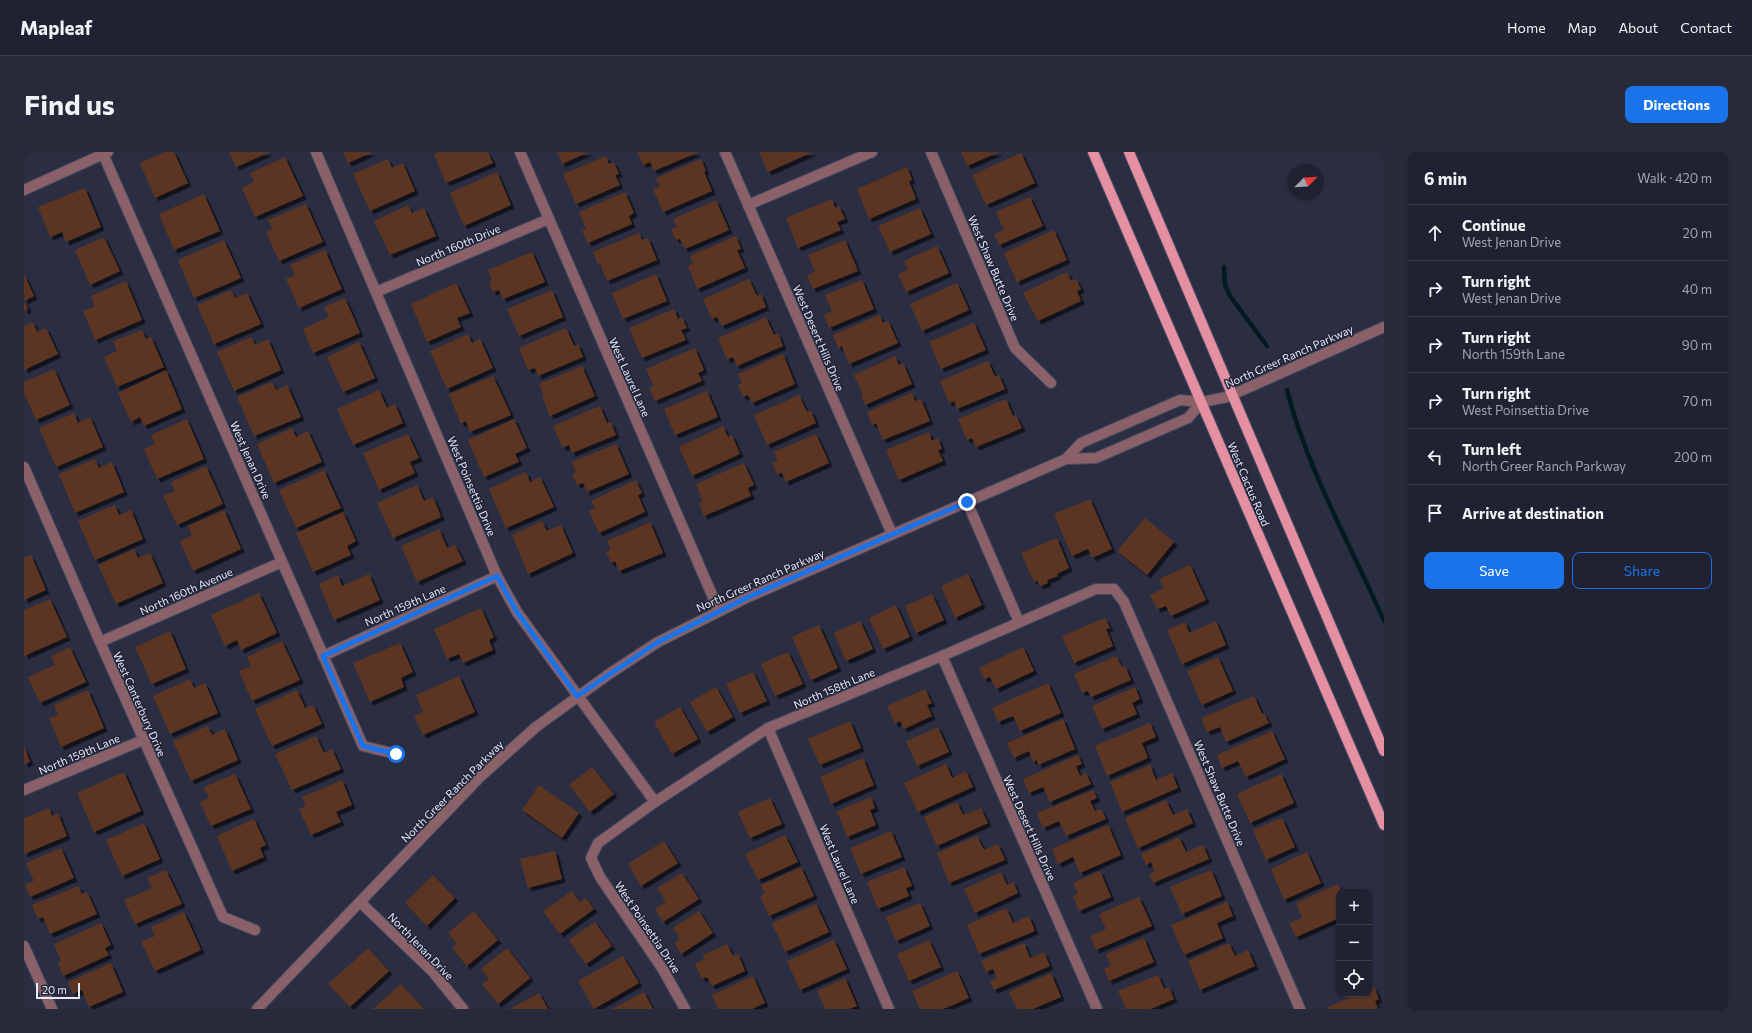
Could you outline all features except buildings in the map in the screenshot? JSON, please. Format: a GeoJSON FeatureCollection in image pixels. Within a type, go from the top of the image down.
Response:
{"type":"FeatureCollection","features":[{"type":"Feature","properties":{"kind":"main road","name":"West Cactus Road"},"geometry":{"type":"LineString","coordinates":[[1093,152],[1384,825]]}},
{"type":"Feature","properties":{"kind":"main road","name":"West Cactus Road"},"geometry":{"type":"LineString","coordinates":[[1129,152],[1384,751]]}},
{"type":"Feature","properties":{"kind":"street","name":"West Poinsettia Drive"},"geometry":{"type":"LineString","coordinates":[[316,152],[497,576],[517,612],[655,802]]}},
{"type":"Feature","properties":{"kind":"street","name":"West Laurel Lane"},"geometry":{"type":"LineString","coordinates":[[520,152],[719,611]]}},
{"type":"Feature","properties":{"kind":"street","name":"West Desert Hills Drive"},"geometry":{"type":"LineString","coordinates":[[725,152],[892,534]]}},
{"type":"Feature","properties":{"kind":"street"},"geometry":{"type":"LineString","coordinates":[[748,205],[872,152]]}},
{"type":"Feature","properties":{"kind":"street","name":"West Shaw Butte Drive"},"geometry":{"type":"LineString","coordinates":[[931,152],[1015,348],[1051,383]]}},
{"type":"Feature","properties":{"kind":"street"},"geometry":{"type":"LineString","coordinates":[[24,190],[105,153]]}},
{"type":"Feature","properties":{"kind":"street","name":"West Jenan Drive"},"geometry":{"type":"LineString","coordinates":[[105,153],[363,746],[396,754]]}},
{"type":"Feature","properties":{"kind":"street","name":"North 160th Drive"},"geometry":{"type":"LineString","coordinates":[[376,292],[549,219]]}},
{"type":"Feature","properties":{"kind":"street","name":"North Greer Ranch Parkway"},"geometry":{"type":"LineString","coordinates":[[1066,459],[1081,443],[1180,400],[1202,402],[1232,395],[1384,327]]}},
{"type":"Feature","properties":{"kind":"street","name":"North Greer Ranch Parkway"},"geometry":{"type":"LineString","coordinates":[[257,1009],[480,777],[536,727],[577,696],[658,642],[719,611],[1066,459],[1096,458],[1188,418],[1202,402]]}},
{"type":"Feature","properties":{"kind":"street","name":"West Canterbury Drive"},"geometry":{"type":"LineString","coordinates":[[24,467],[143,740],[223,917],[255,930]]}},
{"type":"Feature","properties":{"kind":"street"},"geometry":{"type":"LineString","coordinates":[[967,502],[1019,622]]}},
{"type":"Feature","properties":{"kind":"street","name":"North 160th Avenue"},"geometry":{"type":"LineString","coordinates":[[100,642],[282,562]]}},
{"type":"Feature","properties":{"kind":"street","name":"North 159th Lane"},"geometry":{"type":"LineString","coordinates":[[323,656],[497,576]]}},
{"type":"Feature","properties":{"kind":"street","name":"North 158th Lane"},"geometry":{"type":"LineString","coordinates":[[591,858],[598,843],[655,802],[768,728],[942,656],[1096,589],[1114,589]]}},
{"type":"Feature","properties":{"kind":"street","name":"West Shaw Butte Drive"},"geometry":{"type":"LineString","coordinates":[[1114,589],[1124,602],[1300,1009]]}},
{"type":"Feature","properties":{"kind":"street","name":"West Desert Hills Drive"},"geometry":{"type":"LineString","coordinates":[[942,656],[1097,1009]]}},
{"type":"Feature","properties":{"kind":"street","name":"West Laurel Lane"},"geometry":{"type":"LineString","coordinates":[[768,728],[889,1009]]}},
{"type":"Feature","properties":{"kind":"street","name":"North 159th Lane"},"geometry":{"type":"LineString","coordinates":[[24,790],[143,740]]}},
{"type":"Feature","properties":{"kind":"street","name":"West Poinsettia Drive"},"geometry":{"type":"LineString","coordinates":[[591,858],[600,878],[662,968],[685,1009]]}},
{"type":"Feature","properties":{"kind":"street","name":"North Jenan Drive"},"geometry":{"type":"LineString","coordinates":[[360,902],[433,972],[463,1009]]}},
{"type":"Feature","properties":{"kind":"street"},"geometry":{"type":"LineString","coordinates":[[24,946],[52,1009]]}},
{"type":"Feature","properties":{"kind":"waterway"},"geometry":{"type":"LineString","coordinates":[[1224,267],[1225,285],[1230,296],[1267,346]]}},
{"type":"Feature","properties":{"kind":"waterway"},"geometry":{"type":"LineString","coordinates":[[1287,390],[1306,450],[1318,479],[1384,621]]}},
{"type":"Feature","properties":{"kind":"route"},"geometry":{"type":"LineString","coordinates":[[396,754],[363,746],[323,656],[497,576],[517,612],[577,696],[658,642],[719,611],[967,502]]}}]}
